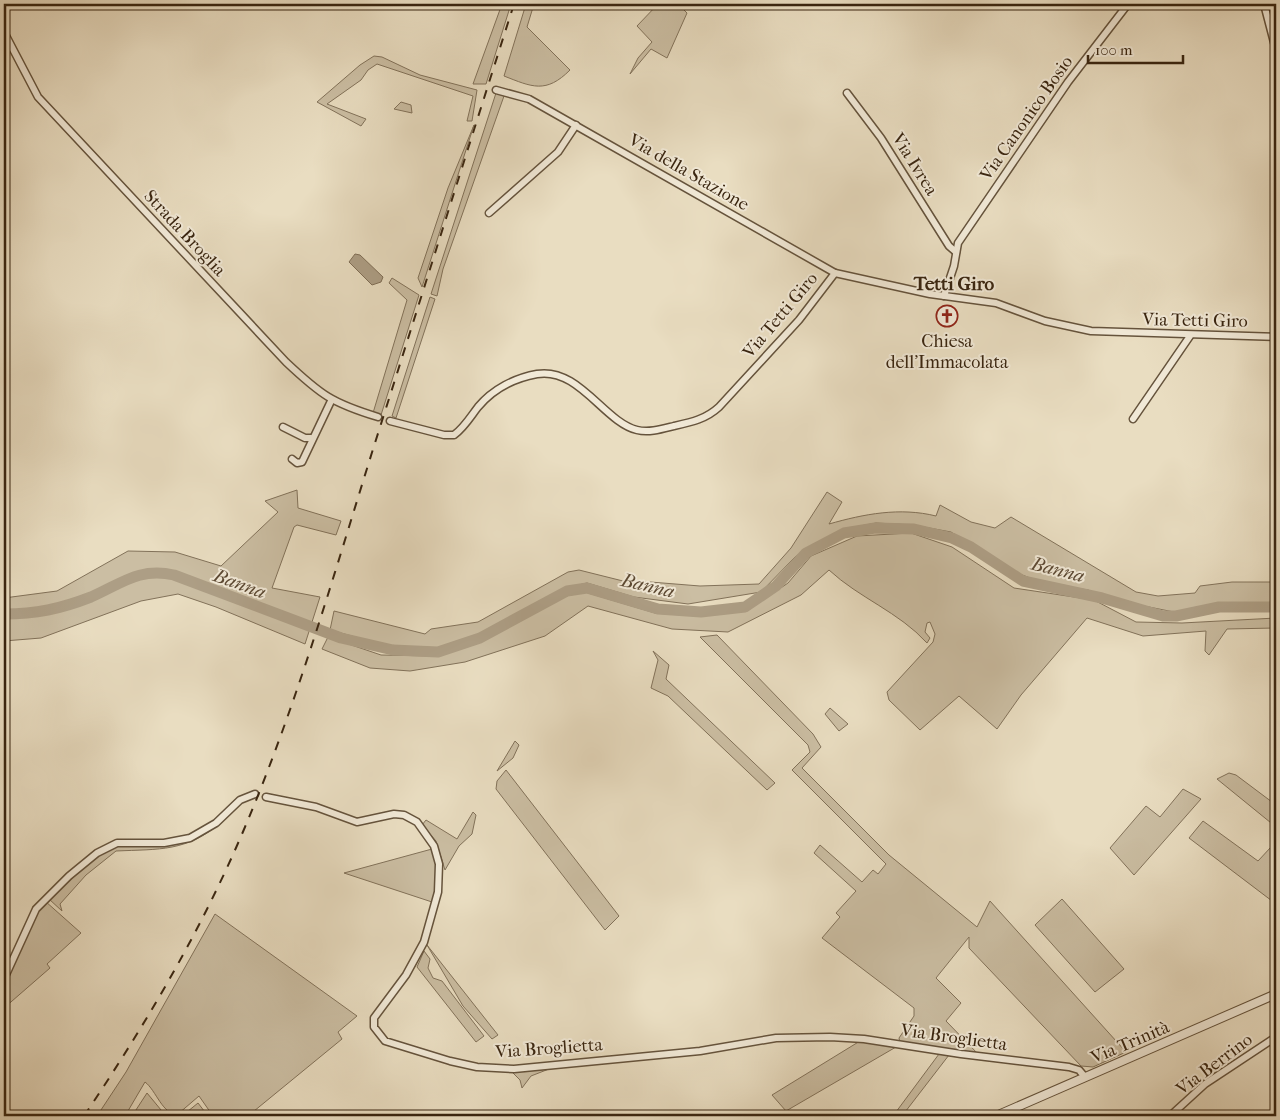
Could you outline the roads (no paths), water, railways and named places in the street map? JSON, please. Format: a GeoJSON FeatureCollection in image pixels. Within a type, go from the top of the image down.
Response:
{"type":"FeatureCollection","features":[{"type":"Feature","properties":{"kind":"street","name":"Via Canonico Bosio"},"geometry":{"type":"LineString","coordinates":[[944,296],[954,266],[958,244],[1062,90],[1128,4]]}},
{"type":"Feature","properties":{"kind":"street"},"geometry":{"type":"LineString","coordinates":[[1264,4],[1276,50]]}},
{"type":"Feature","properties":{"kind":"street","name":"Strada Broglia"},"geometry":{"type":"LineString","coordinates":[[4,32],[38,96],[286,362],[315,389],[331,400],[378,418]]}},
{"type":"Feature","properties":{"kind":"street","name":"Via della Stazione"},"geometry":{"type":"LineString","coordinates":[[496,90],[529,99],[835,273]]}},
{"type":"Feature","properties":{"kind":"street","name":"Via Ivrea"},"geometry":{"type":"LineString","coordinates":[[847,93],[881,138],[956,252]]}},
{"type":"Feature","properties":{"kind":"street"},"geometry":{"type":"LineString","coordinates":[[489,213],[558,152],[576,125]]}},
{"type":"Feature","properties":{"kind":"street","name":"Via Tetti Giro"},"geometry":{"type":"LineString","coordinates":[[390,421],[444,435],[454,435],[492,393],[525,377],[545,374],[584,390],[616,418],[639,431],[658,430],[698,420],[719,407],[806,312],[835,273],[944,296],[996,303],[1045,321],[1085,330],[1190,336],[1276,337]]}},
{"type":"Feature","properties":{"kind":"street"},"geometry":{"type":"LineString","coordinates":[[1133,419],[1190,336]]}},
{"type":"Feature","properties":{"kind":"street"},"geometry":{"type":"LineString","coordinates":[[292,460],[297,463],[302,462],[331,400]]}},
{"type":"Feature","properties":{"kind":"street"},"geometry":{"type":"LineString","coordinates":[[283,427],[305,438],[312,438]]}},
{"type":"Feature","properties":{"kind":"street"},"geometry":{"type":"LineString","coordinates":[[4,979],[36,909],[68,876],[97,853],[117,843],[164,843],[190,838],[216,823],[240,800],[255,794]]}},
{"type":"Feature","properties":{"kind":"street","name":"Via Broglietta"},"geometry":{"type":"LineString","coordinates":[[266,797],[316,807],[357,822],[394,814],[404,815],[418,822],[434,846],[439,864],[438,892],[426,937],[406,975],[374,1018],[374,1027],[385,1042],[457,1063],[502,1069],[672,1054],[776,1038],[830,1037],[864,1039],[952,1053],[1069,1067],[1079,1070],[1085,1077]]}},
{"type":"Feature","properties":{"kind":"street","name":"Via Trinità"},"geometry":{"type":"LineString","coordinates":[[996,1116],[1276,994]]}},
{"type":"Feature","properties":{"kind":"street","name":"Via Berrino"},"geometry":{"type":"LineString","coordinates":[[1170,1116],[1205,1084],[1276,1037]]}},
{"type":"Feature","properties":{"kind":"waterway","name":"Banna"},"geometry":{"type":"LineString","coordinates":[[4,614],[37,612],[58,608],[91,597],[131,578],[150,573],[162,573],[174,575],[341,638],[393,650],[438,652],[480,638],[567,591],[587,588],[658,609],[701,612],[745,607],[776,586],[806,553],[844,533],[875,528],[914,529],[952,538],[971,547],[1023,581],[1102,598],[1163,616],[1176,616],[1219,607],[1276,607]]}},
{"type":"Feature","properties":{"kind":"railway"},"geometry":{"type":"LineString","coordinates":[[84,1116],[151,1011],[192,939],[228,865],[264,781],[314,638],[514,4]]}},
{"type":"Feature","properties":{"kind":"place","name":"Chiesa dell'Immacolata"},"geometry":{"type":"Point","coordinates":[947,316]}},
{"type":"Feature","properties":{"kind":"district","name":"Tetti Giro"},"geometry":{"type":"Point","coordinates":[954,283]}}]}
